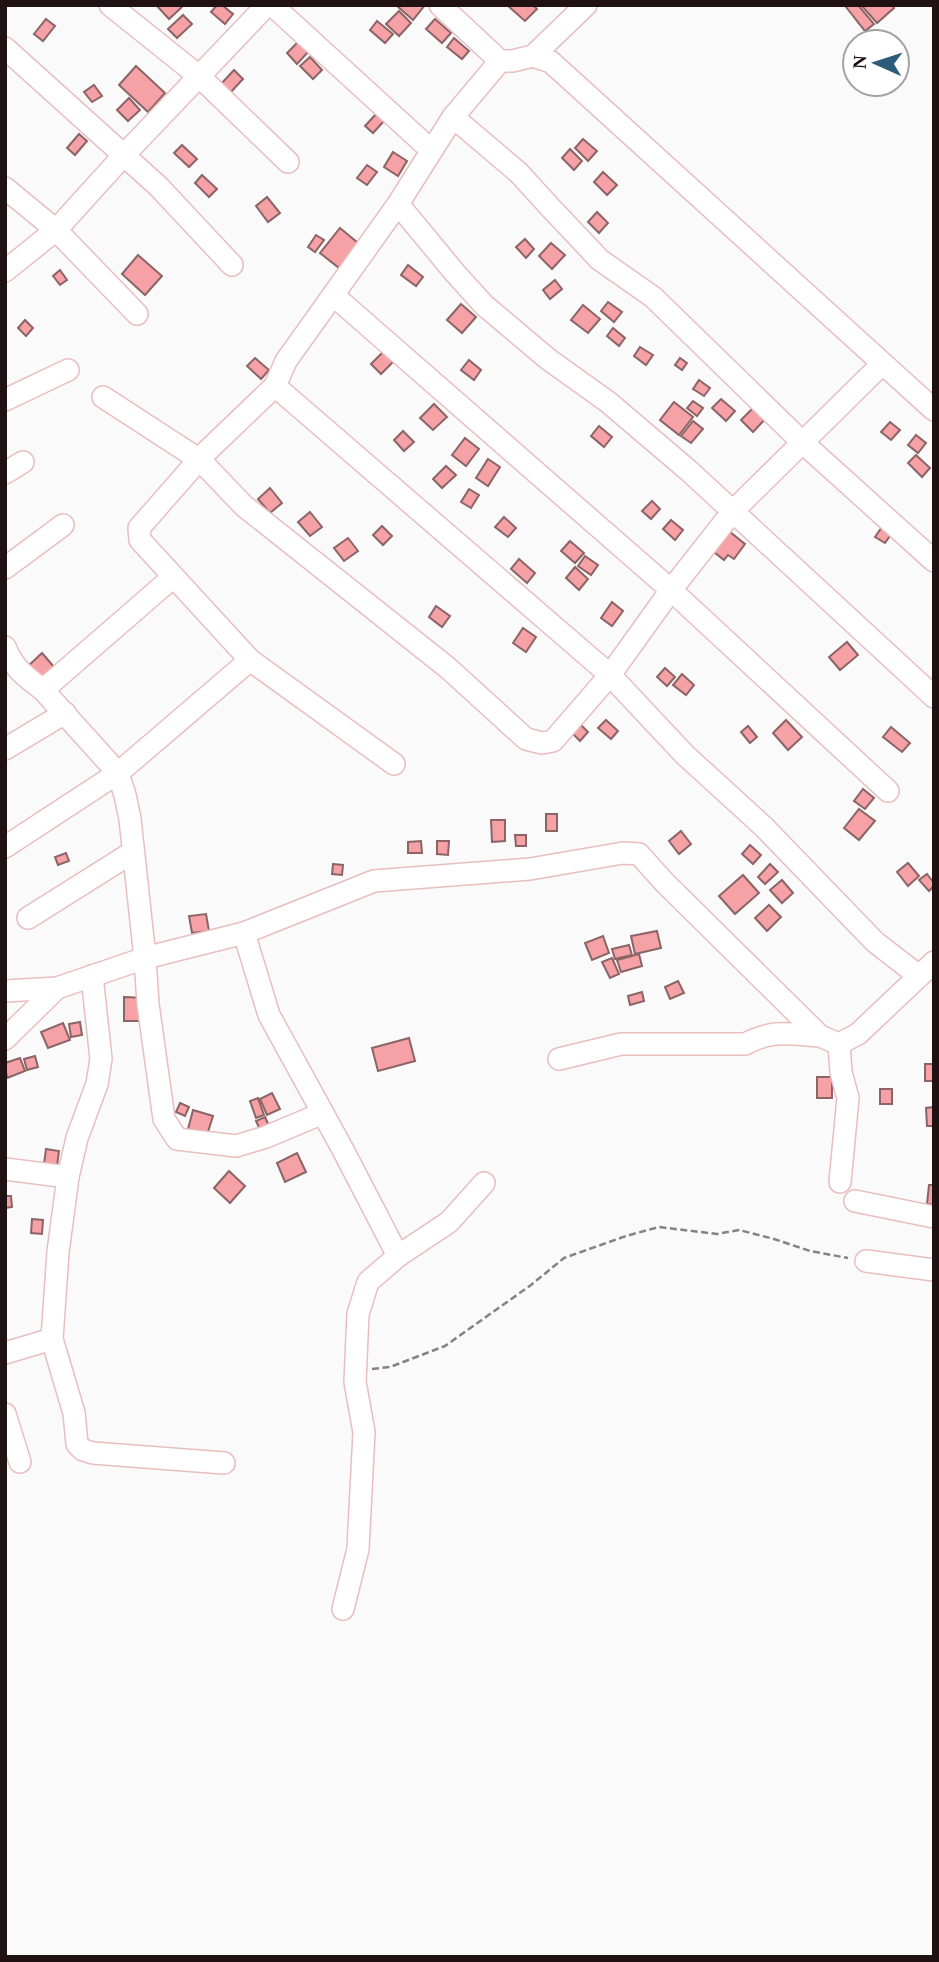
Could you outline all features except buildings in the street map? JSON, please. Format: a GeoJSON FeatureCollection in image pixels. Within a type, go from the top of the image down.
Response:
{"type":"FeatureCollection","features":[{"type":"Feature","properties":{"kind":"street"},"geometry":{"type":"LineString","coordinates":[[110,5],[200,77],[288,162]]}},
{"type":"Feature","properties":{"kind":"street"},"geometry":{"type":"LineString","coordinates":[[5,271],[56,230],[267,5]]}},
{"type":"Feature","properties":{"kind":"street"},"geometry":{"type":"LineString","coordinates":[[272,5],[431,150]]}},
{"type":"Feature","properties":{"kind":"street"},"geometry":{"type":"LineString","coordinates":[[440,5],[500,61],[533,56],[586,5]]}},
{"type":"Feature","properties":{"kind":"street"},"geometry":{"type":"LineString","coordinates":[[5,48],[158,186],[232,265]]}},
{"type":"Feature","properties":{"kind":"street"},"geometry":{"type":"LineString","coordinates":[[533,56],[551,62],[934,410]]}},
{"type":"Feature","properties":{"kind":"street"},"geometry":{"type":"LineString","coordinates":[[394,764],[250,660],[140,540],[139,528],[217,440],[275,386],[286,361],[398,204],[453,117],[500,61]]}},
{"type":"Feature","properties":{"kind":"street"},"geometry":{"type":"LineString","coordinates":[[453,117],[519,173],[600,260],[653,298],[802,442],[934,561]]}},
{"type":"Feature","properties":{"kind":"street"},"geometry":{"type":"LineString","coordinates":[[5,188],[56,230],[136,314]]}},
{"type":"Feature","properties":{"kind":"street"},"geometry":{"type":"LineString","coordinates":[[398,204],[484,304],[548,359],[608,402],[688,470],[934,697]]}},
{"type":"Feature","properties":{"kind":"street"},"geometry":{"type":"LineString","coordinates":[[333,295],[671,590],[888,791]]}},
{"type":"Feature","properties":{"kind":"street"},"geometry":{"type":"LineString","coordinates":[[103,397],[200,460],[244,506],[448,668],[526,740],[542,743],[553,741],[610,675],[671,590],[733,511],[882,364]]}},
{"type":"Feature","properties":{"kind":"street"},"geometry":{"type":"LineString","coordinates":[[5,400],[68,370]]}},
{"type":"Feature","properties":{"kind":"street"},"geometry":{"type":"LineString","coordinates":[[275,386],[610,675],[685,755],[764,827],[875,942],[926,969],[858,1034],[830,1040],[777,1033],[761,1036],[744,1044],[621,1044],[559,1059]]}},
{"type":"Feature","properties":{"kind":"street"},"geometry":{"type":"LineString","coordinates":[[5,568],[63,525]]}},
{"type":"Feature","properties":{"kind":"street"},"geometry":{"type":"LineString","coordinates":[[43,690],[172,578]]}},
{"type":"Feature","properties":{"kind":"street"},"geometry":{"type":"LineString","coordinates":[[7,655],[19,671],[43,690],[65,713],[118,773],[125,795],[133,852],[148,1004],[164,1119],[177,1139],[236,1146],[323,1114]]}},
{"type":"Feature","properties":{"kind":"street"},"geometry":{"type":"LineString","coordinates":[[5,847],[118,773],[250,660]]}},
{"type":"Feature","properties":{"kind":"street"},"geometry":{"type":"LineString","coordinates":[[5,749],[65,713]]}},
{"type":"Feature","properties":{"kind":"street"},"geometry":{"type":"LineString","coordinates":[[28,918],[133,852]]}},
{"type":"Feature","properties":{"kind":"street"},"geometry":{"type":"LineString","coordinates":[[5,991],[57,988],[145,958],[244,933],[374,881],[530,869],[623,853],[639,854],[664,882],[830,1040],[848,1098],[840,1182]]}},
{"type":"Feature","properties":{"kind":"street"},"geometry":{"type":"LineString","coordinates":[[244,933],[269,1016],[398,1256]]}},
{"type":"Feature","properties":{"kind":"street"},"geometry":{"type":"LineString","coordinates":[[92,976],[101,1059],[97,1084],[77,1138],[68,1177],[58,1252],[52,1339],[74,1413],[77,1444],[83,1450],[93,1453],[224,1463]]}},
{"type":"Feature","properties":{"kind":"street"},"geometry":{"type":"LineString","coordinates":[[5,1039],[57,988]]}},
{"type":"Feature","properties":{"kind":"street"},"geometry":{"type":"LineString","coordinates":[[5,1169],[68,1177]]}},
{"type":"Feature","properties":{"kind":"street"},"geometry":{"type":"LineString","coordinates":[[344,1609],[358,1549],[363,1432],[355,1382],[358,1314],[368,1282],[398,1256],[449,1222],[484,1183]]}},
{"type":"Feature","properties":{"kind":"street"},"geometry":{"type":"LineString","coordinates":[[855,1201],[934,1217]]}},
{"type":"Feature","properties":{"kind":"street"},"geometry":{"type":"LineString","coordinates":[[866,1261],[934,1270]]}},
{"type":"Feature","properties":{"kind":"street"},"geometry":{"type":"LineString","coordinates":[[5,1353],[52,1339]]}},
{"type":"Feature","properties":{"kind":"street"},"geometry":{"type":"LineString","coordinates":[[6,1416],[20,1462]]}},
{"type":"Feature","properties":{"kind":"path"},"geometry":{"type":"LineString","coordinates":[[355,1382],[372,1369],[390,1367],[445,1346],[565,1258],[659,1227],[717,1234],[739,1230],[810,1251],[866,1261]]}}]}
